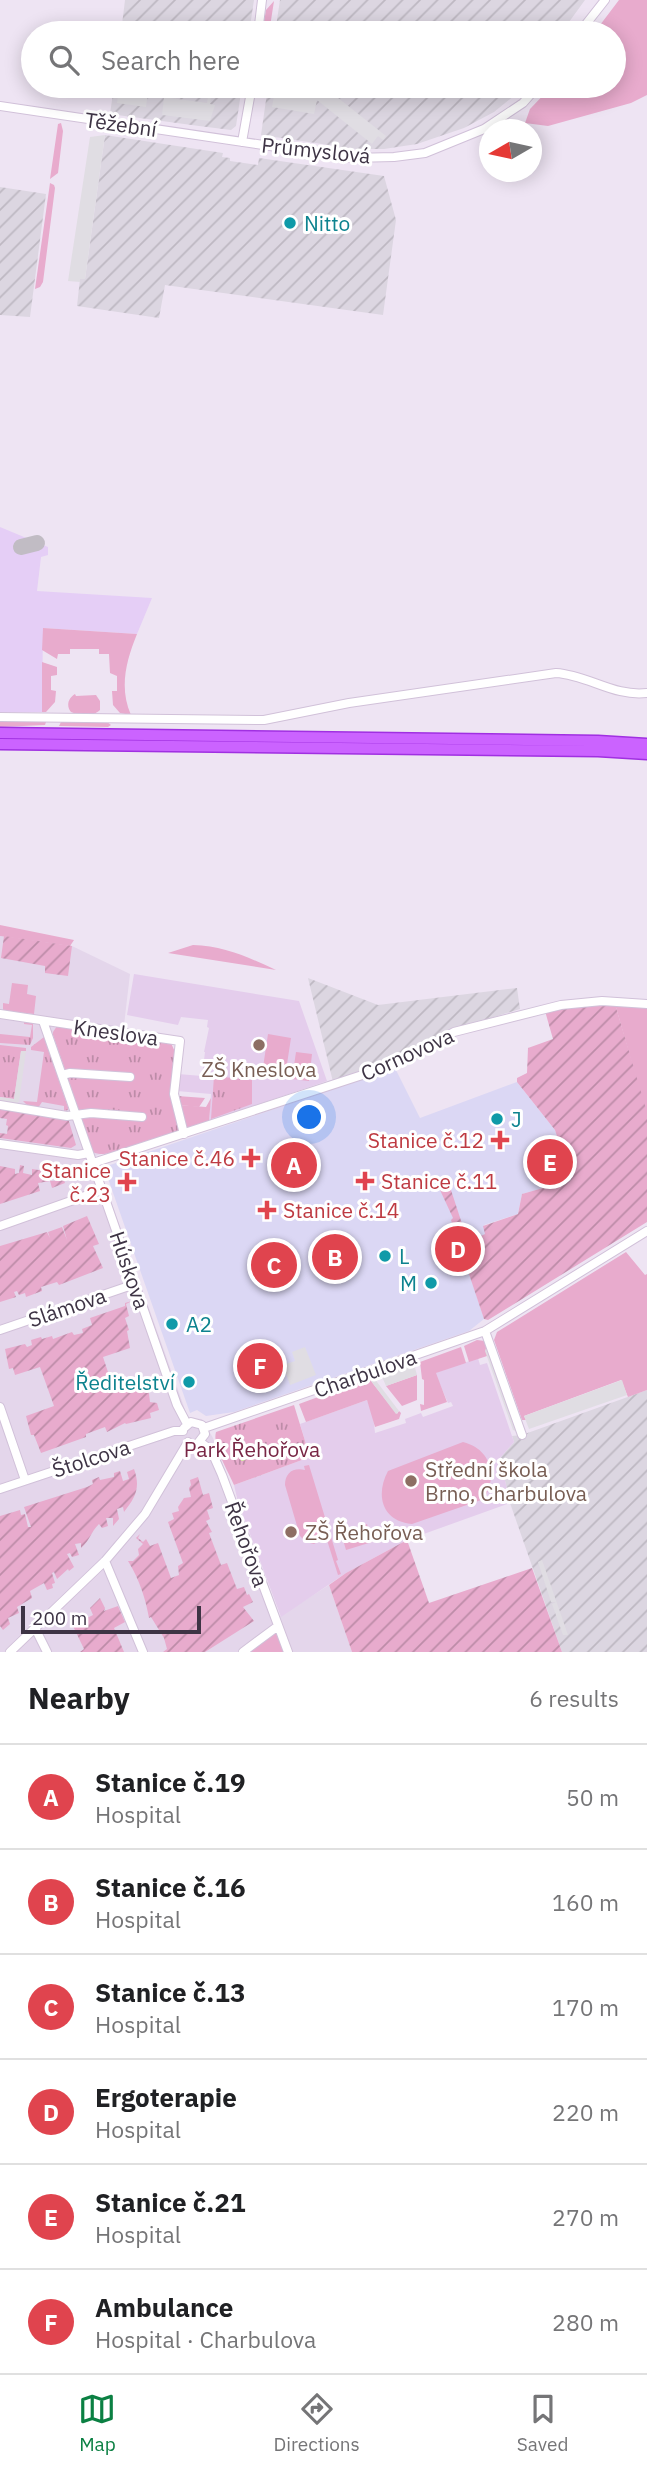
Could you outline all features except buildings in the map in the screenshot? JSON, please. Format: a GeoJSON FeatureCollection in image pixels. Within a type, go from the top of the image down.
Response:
{"type":"FeatureCollection","features":[{"type":"Feature","properties":{"kind":"highway"},"geometry":{"type":"LineString","coordinates":[[0,733],[598,741],[647,744]]}},
{"type":"Feature","properties":{"kind":"highway"},"geometry":{"type":"LineString","coordinates":[[0,744],[598,751],[647,754]]}},
{"type":"Feature","properties":{"kind":"street"},"geometry":{"type":"LineString","coordinates":[[259,21],[262,0]]}},
{"type":"Feature","properties":{"kind":"street"},"geometry":{"type":"LineString","coordinates":[[588,21],[604,0]]}},
{"type":"Feature","properties":{"kind":"street"},"geometry":{"type":"LineString","coordinates":[[242,142],[250,98]]}},
{"type":"Feature","properties":{"kind":"street","name":"Průmyslová"},"geometry":{"type":"LineString","coordinates":[[242,142],[351,158],[425,153],[484,129],[527,98]]}},
{"type":"Feature","properties":{"kind":"street","name":"Těžební"},"geometry":{"type":"LineString","coordinates":[[0,106],[242,142]]}},
{"type":"Feature","properties":{"kind":"street"},"geometry":{"type":"LineString","coordinates":[[0,716],[264,720],[349,703],[558,673],[612,690],[647,693]]}},
{"type":"Feature","properties":{"kind":"street","name":"Cornovova"},"geometry":{"type":"LineString","coordinates":[[93,1163],[399,1063],[454,1032],[561,1005],[602,1001],[647,1004]]}},
{"type":"Feature","properties":{"kind":"street","name":"Kneslova"},"geometry":{"type":"LineString","coordinates":[[0,1014],[180,1041],[174,1094],[184,1134]]}},
{"type":"Feature","properties":{"kind":"street","name":"Húskova"},"geometry":{"type":"LineString","coordinates":[[43,1021],[185,1428]]}},
{"type":"Feature","properties":{"kind":"street"},"geometry":{"type":"LineString","coordinates":[[62,1075],[70,1073],[130,1077]]}},
{"type":"Feature","properties":{"kind":"street"},"geometry":{"type":"LineString","coordinates":[[0,1105],[67,1116],[91,1113],[142,1117]]}},
{"type":"Feature","properties":{"kind":"street"},"geometry":{"type":"LineString","coordinates":[[0,1144],[78,1155],[89,1153]]}},
{"type":"Feature","properties":{"kind":"street"},"geometry":{"type":"LineString","coordinates":[[0,1226],[102,1190]]}},
{"type":"Feature","properties":{"kind":"street","name":"Charbulova"},"geometry":{"type":"LineString","coordinates":[[204,1428],[485,1331],[647,1231]]}},
{"type":"Feature","properties":{"kind":"street","name":"Slámova"},"geometry":{"type":"LineString","coordinates":[[0,1330],[135,1284]]}},
{"type":"Feature","properties":{"kind":"street"},"geometry":{"type":"LineString","coordinates":[[485,1331],[522,1435]]}},
{"type":"Feature","properties":{"kind":"street"},"geometry":{"type":"LineString","coordinates":[[0,1407],[25,1480]]}},
{"type":"Feature","properties":{"kind":"street"},"geometry":{"type":"LineString","coordinates":[[197,1422],[204,1428],[205,1434],[200,1442],[188,1442],[184,1437],[185,1428],[197,1422]]}},
{"type":"Feature","properties":{"kind":"street","name":"Štolcova"},"geometry":{"type":"LineString","coordinates":[[0,1489],[185,1428]]}},
{"type":"Feature","properties":{"kind":"street"},"geometry":{"type":"LineString","coordinates":[[10,1652],[105,1561],[145,1514],[188,1442]]}},
{"type":"Feature","properties":{"kind":"street","name":"Řehořova"},"geometry":{"type":"LineString","coordinates":[[200,1442],[211,1450],[222,1475],[288,1652]]}},
{"type":"Feature","properties":{"kind":"street"},"geometry":{"type":"LineString","coordinates":[[105,1561],[143,1652]]}},
{"type":"Feature","properties":{"kind":"street"},"geometry":{"type":"LineString","coordinates":[[243,1652],[278,1626]]}},
{"type":"Feature","properties":{"kind":"street"},"geometry":{"type":"LineString","coordinates":[[35,1629],[47,1652]]}},
{"type":"Feature","properties":{"kind":"shaded area"},"geometry":{"type":"Polygon","coordinates":[[[125,0],[254,0],[251,21],[122,21],[125,0]]]}},
{"type":"Feature","properties":{"kind":"shaded area"},"geometry":{"type":"Polygon","coordinates":[[[280,0],[585,0],[570,21],[277,21],[280,0]]]}},
{"type":"Feature","properties":{"kind":"shaded area"},"geometry":{"type":"Polygon","coordinates":[[[112,98],[240,98],[236,126],[231,130],[110,114],[112,98]]]}},
{"type":"Feature","properties":{"kind":"shaded area"},"geometry":{"type":"Polygon","coordinates":[[[118,98],[147,98],[146,107],[117,103],[118,98]]]}},
{"type":"Feature","properties":{"kind":"shaded area"},"geometry":{"type":"Polygon","coordinates":[[[164,98],[207,103],[208,98],[211,98],[210,104],[215,105],[210,121],[162,115],[164,98]]]}},
{"type":"Feature","properties":{"kind":"shaded area"},"geometry":{"type":"Polygon","coordinates":[[[266,98],[511,98],[494,112],[464,128],[417,144],[384,149],[356,149],[261,135],[266,98]]]}},
{"type":"Feature","properties":{"kind":"shaded area"},"geometry":{"type":"Polygon","coordinates":[[[274,98],[338,98],[386,136],[383,140],[378,136],[372,144],[317,100],[314,114],[272,107],[274,98]]]}},
{"type":"Feature","properties":{"kind":"shaded area"},"geometry":{"type":"Polygon","coordinates":[[[105,135],[223,153],[222,157],[230,158],[230,161],[258,165],[259,158],[384,176],[396,220],[383,315],[165,285],[159,318],[77,306],[80,279],[85,279],[105,135]]]}},
{"type":"Feature","properties":{"kind":"shaded area"},"geometry":{"type":"Polygon","coordinates":[[[105,135],[85,279],[80,279],[80,282],[68,281],[90,137],[105,135]]]}},
{"type":"Feature","properties":{"kind":"shaded area"},"geometry":{"type":"Polygon","coordinates":[[[0,187],[46,194],[30,317],[0,315],[0,187]]]}},
{"type":"Feature","properties":{"kind":"shaded area"},"geometry":{"type":"Polygon","coordinates":[[[0,527],[48,547],[48,555],[41,557],[37,591],[152,598],[137,634],[43,628],[42,712],[0,712],[0,527]]]}},
{"type":"Feature","properties":{"kind":"shaded area"},"geometry":{"type":"Polygon","coordinates":[[[0,936],[72,946],[130,974],[124,1025],[157,1135],[95,1156],[188,1418],[202,1419],[213,1438],[280,1616],[329,1585],[352,1652],[0,1652],[0,936]]]}},
{"type":"Feature","properties":{"kind":"shaded area","name":"ZŠ Kneslova"},"geometry":{"type":"Polygon","coordinates":[[[134,974],[299,1001],[327,1081],[209,1121],[211,1094],[177,1091],[178,1074],[202,1076],[208,1020],[181,1017],[178,1025],[127,1015],[134,974]]]}},
{"type":"Feature","properties":{"kind":"shaded area"},"geometry":{"type":"Polygon","coordinates":[[[308,978],[378,1005],[517,988],[520,1009],[449,1031],[392,1060],[333,1082],[308,978]]]}},
{"type":"Feature","properties":{"kind":"shaded area"},"geometry":{"type":"Polygon","coordinates":[[[21,1051],[26,1051],[19,1102],[0,1102],[0,1097],[14,1099],[21,1051]]]}},
{"type":"Feature","properties":{"kind":"shaded area"},"geometry":{"type":"Polygon","coordinates":[[[395,1068],[420,1118],[517,1082],[555,1130],[572,1180],[522,1194],[518,1214],[484,1225],[486,1234],[462,1251],[484,1319],[469,1331],[234,1412],[206,1416],[197,1410],[190,1413],[104,1167],[395,1068]]]}},
{"type":"Feature","properties":{"kind":"shaded area"},"geometry":{"type":"Polygon","coordinates":[[[487,1345],[518,1432],[513,1430],[485,1351],[487,1345]]]}},
{"type":"Feature","properties":{"kind":"shaded area"},"geometry":{"type":"Polygon","coordinates":[[[305,1347],[316,1375],[290,1385],[283,1365],[295,1361],[292,1352],[305,1347]]]}},
{"type":"Feature","properties":{"kind":"shaded area","name":"Střední škola Brno, Charbulova"},"geometry":{"type":"Polygon","coordinates":[[[478,1358],[480,1365],[487,1363],[514,1442],[500,1458],[510,1503],[407,1540],[346,1573],[281,1617],[234,1485],[310,1457],[300,1424],[367,1400],[375,1433],[406,1423],[405,1419],[421,1413],[423,1417],[453,1406],[451,1402],[448,1403],[435,1373],[478,1358]]]}},
{"type":"Feature","properties":{"kind":"shaded area"},"geometry":{"type":"Polygon","coordinates":[[[413,1361],[417,1375],[386,1386],[380,1372],[413,1361]]]}},
{"type":"Feature","properties":{"kind":"shaded area"},"geometry":{"type":"Polygon","coordinates":[[[374,1378],[399,1411],[396,1414],[371,1381],[374,1378]]]}},
{"type":"Feature","properties":{"kind":"shaded area"},"geometry":{"type":"Polygon","coordinates":[[[622,1380],[627,1395],[529,1429],[524,1416],[622,1380]]]}},
{"type":"Feature","properties":{"kind":"shaded area"},"geometry":{"type":"Polygon","coordinates":[[[647,1390],[647,1652],[562,1652],[510,1503],[500,1458],[514,1442],[512,1436],[522,1435],[647,1390]]]}},
{"type":"Feature","properties":{"kind":"shaded area"},"geometry":{"type":"Polygon","coordinates":[[[542,1560],[568,1635],[563,1635],[552,1604],[556,1602],[551,1602],[538,1562],[542,1560]]]}},
{"type":"Feature","properties":{"kind":"green space"},"geometry":{"type":"Polygon","coordinates":[[[619,0],[647,0],[647,95],[631,103],[548,126],[542,125],[542,119],[526,119],[530,109],[541,98],[626,98],[626,21],[603,21],[619,0]]]}},
{"type":"Feature","properties":{"kind":"green space"},"geometry":{"type":"Polygon","coordinates":[[[274,1],[271,21],[264,21],[266,10],[274,1]]]}},
{"type":"Feature","properties":{"kind":"green space"},"geometry":{"type":"Polygon","coordinates":[[[61,123],[63,131],[58,173],[50,179],[58,124],[61,123]]]}},
{"type":"Feature","properties":{"kind":"green space"},"geometry":{"type":"Polygon","coordinates":[[[50,183],[55,188],[43,282],[35,289],[50,183]]]}},
{"type":"Feature","properties":{"kind":"green space"},"geometry":{"type":"Polygon","coordinates":[[[43,628],[137,634],[125,674],[125,695],[131,715],[120,713],[113,705],[112,691],[117,691],[117,676],[110,673],[109,654],[99,654],[99,649],[70,649],[70,654],[58,654],[57,659],[42,650],[43,628]]]}},
{"type":"Feature","properties":{"kind":"green space"},"geometry":{"type":"Polygon","coordinates":[[[42,662],[57,667],[57,675],[51,676],[51,690],[56,691],[55,702],[46,712],[42,712],[42,662]]]}},
{"type":"Feature","properties":{"kind":"green space"},"geometry":{"type":"Polygon","coordinates":[[[75,694],[96,695],[100,701],[100,710],[86,715],[71,712],[68,702],[75,694]]]}},
{"type":"Feature","properties":{"kind":"green space"},"geometry":{"type":"Polygon","coordinates":[[[0,720],[46,722],[45,725],[0,727],[0,720]]]}},
{"type":"Feature","properties":{"kind":"green space"},"geometry":{"type":"Polygon","coordinates":[[[106,721],[111,725],[59,726],[61,722],[106,721]]]}},
{"type":"Feature","properties":{"kind":"green space"},"geometry":{"type":"Polygon","coordinates":[[[0,925],[74,940],[70,946],[0,936],[0,925]]]}},
{"type":"Feature","properties":{"kind":"green space"},"geometry":{"type":"Polygon","coordinates":[[[4,936],[72,946],[68,976],[45,973],[45,966],[1,958],[4,936]]]}},
{"type":"Feature","properties":{"kind":"green space"},"geometry":{"type":"Polygon","coordinates":[[[193,945],[226,950],[276,970],[168,953],[193,945]]]}},
{"type":"Feature","properties":{"kind":"green space"},"geometry":{"type":"Polygon","coordinates":[[[12,983],[28,985],[27,994],[36,996],[34,1014],[3,1011],[3,1003],[9,1004],[12,983]]]}},
{"type":"Feature","properties":{"kind":"green space"},"geometry":{"type":"Polygon","coordinates":[[[615,1004],[647,1006],[647,1112],[646,1112],[615,1004]]]}},
{"type":"Feature","properties":{"kind":"green space"},"geometry":{"type":"Polygon","coordinates":[[[615,1004],[647,1112],[647,1222],[488,1320],[484,1319],[451,1220],[453,1218],[440,1190],[450,1187],[467,1239],[470,1241],[485,1234],[483,1226],[518,1214],[522,1194],[571,1180],[555,1130],[517,1082],[517,1078],[527,1073],[528,1048],[553,1039],[545,1011],[615,1004]]]}},
{"type":"Feature","properties":{"kind":"green space"},"geometry":{"type":"Polygon","coordinates":[[[24,1022],[33,1023],[30,1045],[0,1043],[0,1034],[30,1037],[32,1025],[24,1022]]]}},
{"type":"Feature","properties":{"kind":"green space"},"geometry":{"type":"Polygon","coordinates":[[[57,1026],[171,1043],[175,1052],[178,1131],[122,1151],[101,1154],[93,1152],[53,1035],[57,1026]]]}},
{"type":"Feature","properties":{"kind":"green space"},"geometry":{"type":"Polygon","coordinates":[[[268,1034],[291,1038],[285,1077],[262,1074],[268,1034]]]}},
{"type":"Feature","properties":{"kind":"green space"},"geometry":{"type":"Polygon","coordinates":[[[44,1037],[68,1110],[64,1111],[64,1106],[42,1102],[38,1108],[30,1108],[23,1101],[37,1102],[44,1052],[31,1050],[31,1047],[44,1037]]]}},
{"type":"Feature","properties":{"kind":"green space"},"geometry":{"type":"Polygon","coordinates":[[[0,1045],[26,1048],[26,1051],[21,1051],[14,1099],[0,1097],[0,1045]]]}},
{"type":"Feature","properties":{"kind":"green space"},"geometry":{"type":"Polygon","coordinates":[[[296,1052],[312,1054],[309,1081],[292,1079],[296,1052]]]}},
{"type":"Feature","properties":{"kind":"green space"},"geometry":{"type":"Polygon","coordinates":[[[214,1076],[252,1080],[252,1104],[211,1119],[214,1076]]]}},
{"type":"Feature","properties":{"kind":"green space"},"geometry":{"type":"Polygon","coordinates":[[[177,1096],[205,1098],[199,1107],[179,1105],[177,1096]]]}},
{"type":"Feature","properties":{"kind":"green space"},"geometry":{"type":"Polygon","coordinates":[[[211,1098],[209,1121],[186,1129],[179,1105],[206,1107],[211,1098]]]}},
{"type":"Feature","properties":{"kind":"green space"},"geometry":{"type":"Polygon","coordinates":[[[0,1108],[68,1118],[76,1145],[71,1148],[0,1138],[0,1133],[7,1134],[8,1126],[7,1119],[0,1118],[0,1108]]]}},
{"type":"Feature","properties":{"kind":"green space"},"geometry":{"type":"Polygon","coordinates":[[[20,1165],[24,1166],[23,1173],[32,1175],[32,1169],[52,1172],[51,1181],[64,1180],[65,1183],[52,1188],[50,1181],[38,1183],[40,1191],[0,1204],[0,1166],[15,1169],[15,1174],[19,1173],[20,1165]]]}},
{"type":"Feature","properties":{"kind":"green space"},"geometry":{"type":"Polygon","coordinates":[[[87,1216],[99,1244],[93,1246],[103,1268],[59,1285],[57,1282],[41,1287],[42,1291],[26,1297],[25,1293],[19,1295],[17,1291],[14,1292],[16,1297],[0,1302],[0,1246],[47,1232],[50,1238],[48,1232],[62,1227],[67,1240],[63,1226],[87,1216]]]}},
{"type":"Feature","properties":{"kind":"green space"},"geometry":{"type":"Polygon","coordinates":[[[626,1252],[645,1275],[647,1274],[647,1390],[628,1397],[621,1380],[524,1416],[526,1420],[522,1420],[494,1340],[497,1332],[626,1252]]]}},
{"type":"Feature","properties":{"kind":"green space"},"geometry":{"type":"Polygon","coordinates":[[[132,1301],[126,1304],[129,1316],[125,1318],[130,1348],[103,1357],[114,1390],[143,1380],[145,1387],[148,1386],[150,1402],[157,1403],[159,1410],[150,1413],[151,1418],[125,1423],[107,1432],[105,1427],[86,1434],[86,1437],[41,1453],[34,1435],[31,1435],[26,1416],[54,1406],[40,1367],[15,1375],[13,1368],[9,1369],[5,1349],[25,1344],[27,1347],[32,1345],[31,1340],[41,1337],[52,1336],[53,1339],[72,1332],[74,1335],[83,1333],[82,1329],[92,1325],[90,1318],[132,1301]]]}},
{"type":"Feature","properties":{"kind":"green space"},"geometry":{"type":"Polygon","coordinates":[[[477,1340],[485,1341],[487,1356],[469,1362],[464,1346],[477,1340]]]}},
{"type":"Feature","properties":{"kind":"green space"},"geometry":{"type":"Polygon","coordinates":[[[461,1347],[466,1363],[436,1373],[447,1402],[421,1411],[420,1404],[424,1405],[424,1380],[420,1362],[461,1347]]]}},
{"type":"Feature","properties":{"kind":"green space"},"geometry":{"type":"Polygon","coordinates":[[[417,1375],[417,1400],[402,1406],[386,1386],[417,1375]]]}},
{"type":"Feature","properties":{"kind":"green space"},"geometry":{"type":"Polygon","coordinates":[[[374,1378],[371,1381],[397,1414],[399,1411],[401,1413],[399,1419],[375,1427],[367,1400],[306,1422],[299,1404],[374,1378]]]}},
{"type":"Feature","properties":{"kind":"green space","name":"Park Řehořova"},"geometry":{"type":"Polygon","coordinates":[[[294,1405],[310,1457],[234,1485],[218,1451],[216,1432],[294,1405]]]}},
{"type":"Feature","properties":{"kind":"green space"},"geometry":{"type":"Polygon","coordinates":[[[463,1442],[480,1451],[489,1464],[491,1481],[484,1499],[412,1524],[394,1518],[382,1498],[388,1471],[463,1442]]]}},
{"type":"Feature","properties":{"kind":"green space"},"geometry":{"type":"Polygon","coordinates":[[[309,1465],[338,1560],[336,1561],[341,1574],[338,1575],[326,1537],[314,1544],[306,1542],[300,1536],[285,1485],[290,1472],[305,1470],[304,1466],[309,1465]]]}},
{"type":"Feature","properties":{"kind":"green space"},"geometry":{"type":"Polygon","coordinates":[[[134,1469],[136,1492],[124,1512],[123,1507],[117,1509],[119,1519],[113,1526],[113,1518],[106,1518],[108,1526],[102,1528],[99,1524],[81,1548],[81,1543],[75,1544],[79,1555],[72,1557],[70,1553],[67,1554],[74,1567],[57,1579],[54,1572],[52,1573],[55,1583],[52,1584],[53,1588],[47,1590],[44,1583],[30,1591],[32,1598],[17,1607],[19,1613],[8,1618],[10,1624],[3,1630],[0,1626],[0,1516],[20,1510],[21,1515],[25,1514],[28,1527],[31,1527],[24,1507],[87,1487],[93,1484],[92,1480],[99,1477],[100,1480],[114,1477],[114,1473],[120,1471],[123,1481],[129,1479],[127,1472],[134,1469]]]}},
{"type":"Feature","properties":{"kind":"green space"},"geometry":{"type":"Polygon","coordinates":[[[198,1477],[203,1495],[209,1493],[213,1508],[207,1510],[210,1519],[206,1521],[212,1532],[209,1533],[221,1565],[227,1563],[237,1589],[244,1587],[247,1595],[249,1594],[253,1602],[243,1607],[254,1621],[205,1652],[163,1652],[167,1649],[164,1638],[151,1617],[149,1618],[142,1590],[128,1561],[133,1561],[139,1555],[138,1549],[143,1544],[136,1538],[140,1534],[138,1538],[143,1542],[146,1539],[150,1546],[158,1543],[171,1578],[179,1575],[178,1566],[183,1563],[168,1522],[174,1519],[172,1513],[179,1511],[178,1507],[184,1498],[191,1497],[190,1480],[198,1477]]]}},
{"type":"Feature","properties":{"kind":"green space"},"geometry":{"type":"Polygon","coordinates":[[[367,1524],[372,1542],[346,1550],[341,1533],[367,1524]]]}},
{"type":"Feature","properties":{"kind":"green space"},"geometry":{"type":"Polygon","coordinates":[[[407,1540],[429,1603],[532,1568],[562,1652],[352,1652],[329,1585],[407,1540]]]}},
{"type":"Feature","properties":{"kind":"green space"},"geometry":{"type":"Polygon","coordinates":[[[100,1598],[104,1611],[118,1606],[125,1622],[114,1628],[124,1652],[80,1652],[84,1649],[73,1626],[84,1620],[83,1615],[87,1618],[93,1615],[90,1608],[100,1598]]]}},
{"type":"Feature","properties":{"kind":"green space"},"geometry":{"type":"Polygon","coordinates":[[[275,1633],[278,1634],[285,1652],[248,1652],[275,1633]]]}},
{"type":"Feature","properties":{"kind":"waterway"},"geometry":{"type":"LineString","coordinates":[[242,1460],[245,1459],[245,1451],[248,1449]]}},
{"type":"Feature","properties":{"kind":"taxiway"},"geometry":{"type":"LineString","coordinates":[[21,547],[37,543]]}},
{"type":"Feature","properties":{"kind":"place","name":"Nitto"},"geometry":{"type":"Point","coordinates":[290,223]}},
{"type":"Feature","properties":{"kind":"place","name":"ZŠ Kneslova"},"geometry":{"type":"Point","coordinates":[259,1045]}},
{"type":"Feature","properties":{"kind":"place","name":"J"},"geometry":{"type":"Point","coordinates":[497,1119]}},
{"type":"Feature","properties":{"kind":"place","name":"Stanice č.12"},"geometry":{"type":"Point","coordinates":[500,1140]}},
{"type":"Feature","properties":{"kind":"place","name":"Stanice č.46"},"geometry":{"type":"Point","coordinates":[251,1158]}},
{"type":"Feature","properties":{"kind":"place","name":"Stanice č.21"},"geometry":{"type":"Point","coordinates":[550,1162]}},
{"type":"Feature","properties":{"kind":"place","name":"Stanice č.19"},"geometry":{"type":"Point","coordinates":[294,1165]}},
{"type":"Feature","properties":{"kind":"place","name":"Stanice č.11"},"geometry":{"type":"Point","coordinates":[365,1181]}},
{"type":"Feature","properties":{"kind":"place","name":"Stanice č.23"},"geometry":{"type":"Point","coordinates":[127,1182]}},
{"type":"Feature","properties":{"kind":"place","name":"Stanice č.14"},"geometry":{"type":"Point","coordinates":[267,1210]}},
{"type":"Feature","properties":{"kind":"place","name":"Ergoterapie"},"geometry":{"type":"Point","coordinates":[458,1249]}},
{"type":"Feature","properties":{"kind":"place","name":"L"},"geometry":{"type":"Point","coordinates":[385,1256]}},
{"type":"Feature","properties":{"kind":"place","name":"Stanice č.16"},"geometry":{"type":"Point","coordinates":[335,1257]}},
{"type":"Feature","properties":{"kind":"place","name":"Stanice č.13"},"geometry":{"type":"Point","coordinates":[274,1265]}},
{"type":"Feature","properties":{"kind":"place","name":"M"},"geometry":{"type":"Point","coordinates":[431,1283]}},
{"type":"Feature","properties":{"kind":"place","name":"A2"},"geometry":{"type":"Point","coordinates":[172,1324]}},
{"type":"Feature","properties":{"kind":"place","name":"Ambulance"},"geometry":{"type":"Point","coordinates":[260,1366]}},
{"type":"Feature","properties":{"kind":"place","name":"Ředitelství"},"geometry":{"type":"Point","coordinates":[189,1382]}},
{"type":"Feature","properties":{"kind":"place","name":"Střední škola Brno, Charbulova"},"geometry":{"type":"Point","coordinates":[411,1481]}},
{"type":"Feature","properties":{"kind":"place","name":"ZŠ Řehořova"},"geometry":{"type":"Point","coordinates":[291,1532]}}]}
